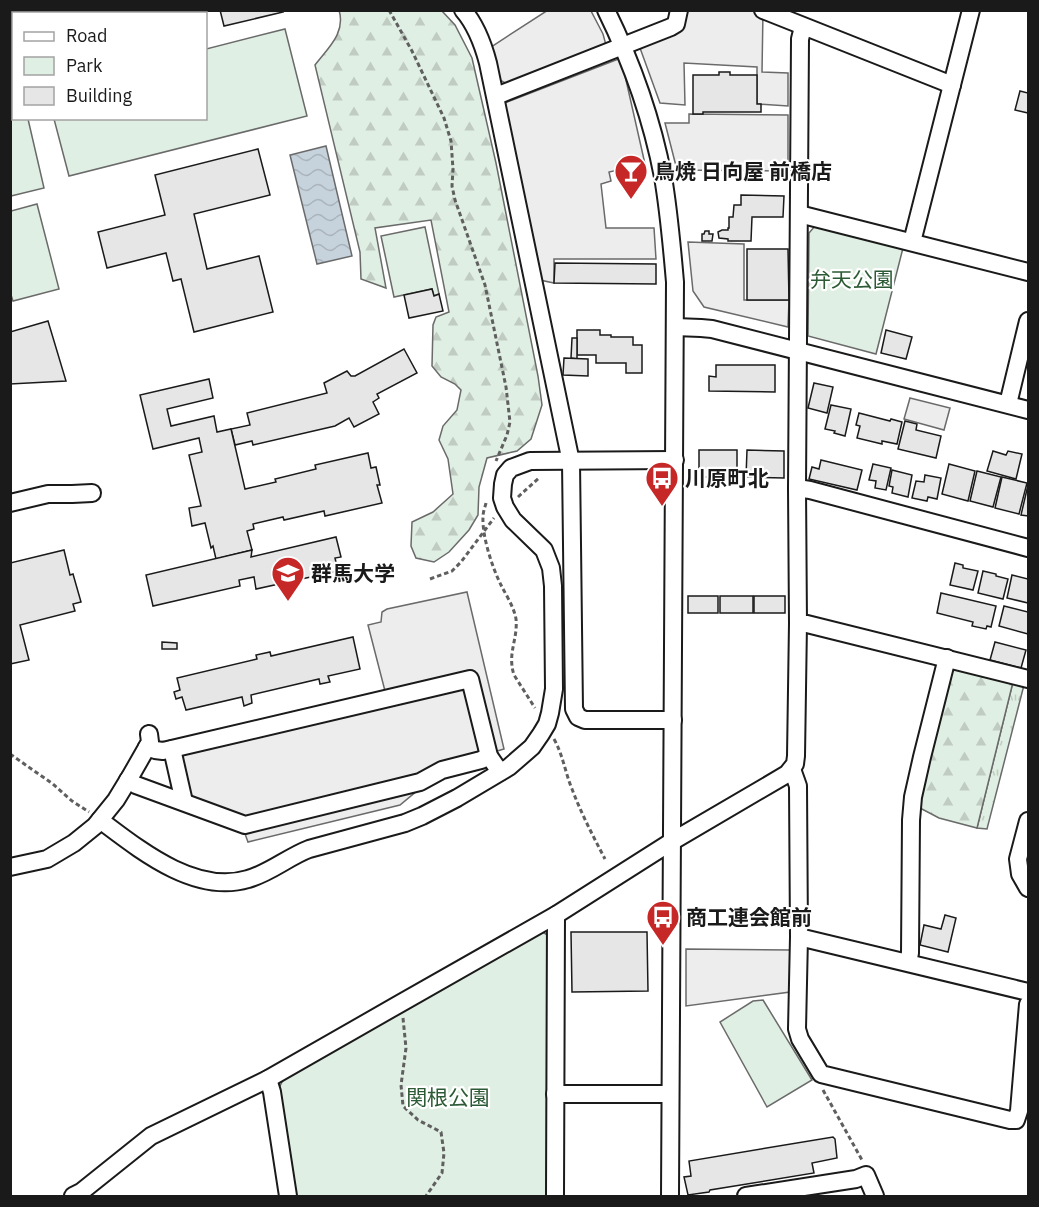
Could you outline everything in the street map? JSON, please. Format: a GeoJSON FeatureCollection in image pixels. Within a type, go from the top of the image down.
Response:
{"type":"FeatureCollection","features":[{"type":"Feature","properties":{"kind":"street"},"geometry":{"type":"LineString","coordinates":[[463,10],[475,27],[489,63],[568,461],[574,709],[576,714],[585,720],[673,720]]}},
{"type":"Feature","properties":{"kind":"street"},"geometry":{"type":"LineString","coordinates":[[606,10],[623,45],[642,96],[654,139],[668,207],[675,282],[669,1197]]}},
{"type":"Feature","properties":{"kind":"street"},"geometry":{"type":"LineString","coordinates":[[496,96],[671,27],[676,24],[679,10]]}},
{"type":"Feature","properties":{"kind":"street"},"geometry":{"type":"LineString","coordinates":[[763,10],[952,85]]}},
{"type":"Feature","properties":{"kind":"street"},"geometry":{"type":"LineString","coordinates":[[912,242],[971,10]]}},
{"type":"Feature","properties":{"kind":"street"},"geometry":{"type":"LineString","coordinates":[[75,1196],[151,1136],[268,1079],[556,915],[792,769],[795,764],[798,623],[800,39],[803,27]]}},
{"type":"Feature","properties":{"kind":"street"},"geometry":{"type":"LineString","coordinates":[[800,214],[1029,272]]}},
{"type":"Feature","properties":{"kind":"street"},"geometry":{"type":"LineString","coordinates":[[1008,404],[1029,321]]}},
{"type":"Feature","properties":{"kind":"street"},"geometry":{"type":"LineString","coordinates":[[675,327],[712,329],[1029,410]]}},
{"type":"Feature","properties":{"kind":"street"},"geometry":{"type":"LineString","coordinates":[[100,820],[128,841],[180,872],[210,882],[237,882],[264,873],[309,849],[405,824],[457,798],[500,772],[521,758],[532,747],[546,725],[554,689],[551,568],[543,550],[508,512],[502,498],[505,475],[511,468],[521,463],[541,460],[675,460]]}},
{"type":"Feature","properties":{"kind":"street"},"geometry":{"type":"LineString","coordinates":[[797,488],[810,489],[1029,548]]}},
{"type":"Feature","properties":{"kind":"street"},"geometry":{"type":"LineString","coordinates":[[10,503],[48,494],[92,493]]}},
{"type":"Feature","properties":{"kind":"street"},"geometry":{"type":"LineString","coordinates":[[798,623],[1029,679]]}},
{"type":"Feature","properties":{"kind":"street"},"geometry":{"type":"LineString","coordinates":[[908,962],[913,797],[947,658]]}},
{"type":"Feature","properties":{"kind":"street"},"geometry":{"type":"LineString","coordinates":[[10,867],[47,859],[74,843],[95,826],[116,800],[148,740],[155,750],[163,751],[470,679],[489,756],[500,772]]}},
{"type":"Feature","properties":{"kind":"street"},"geometry":{"type":"LineString","coordinates":[[172,749],[184,802]]}},
{"type":"Feature","properties":{"kind":"street"},"geometry":{"type":"LineString","coordinates":[[128,780],[245,825],[420,782],[442,770],[489,756]]}},
{"type":"Feature","properties":{"kind":"street"},"geometry":{"type":"LineString","coordinates":[[792,769],[798,786],[797,1029],[800,1039],[820,1074],[1016,1120],[1019,1112],[1029,1004]]}},
{"type":"Feature","properties":{"kind":"street"},"geometry":{"type":"LineString","coordinates":[[1029,821],[1018,859],[1020,874],[1029,888]]}},
{"type":"Feature","properties":{"kind":"street"},"geometry":{"type":"LineString","coordinates":[[555,1197],[556,915]]}},
{"type":"Feature","properties":{"kind":"street"},"geometry":{"type":"LineString","coordinates":[[799,937],[1029,992]]}},
{"type":"Feature","properties":{"kind":"street"},"geometry":{"type":"LineString","coordinates":[[268,1079],[288,1197]]}},
{"type":"Feature","properties":{"kind":"street"},"geometry":{"type":"LineString","coordinates":[[555,1095],[670,1094]]}},
{"type":"Feature","properties":{"kind":"street"},"geometry":{"type":"LineString","coordinates":[[746,1197],[825,1190],[866,1175],[875,1197]]}},
{"type":"Feature","properties":{"kind":"path"},"geometry":{"type":"LineString","coordinates":[[389,10],[412,51],[444,118],[451,141],[452,186],[455,200],[485,285],[506,387],[510,422],[495,466]]}},
{"type":"Feature","properties":{"kind":"path"},"geometry":{"type":"LineString","coordinates":[[512,502],[541,476],[568,461]]}},
{"type":"Feature","properties":{"kind":"path"},"geometry":{"type":"LineString","coordinates":[[488,495],[483,516],[487,544],[499,582],[516,620],[511,658],[512,670],[559,748],[571,786],[605,859]]}},
{"type":"Feature","properties":{"kind":"path"},"geometry":{"type":"LineString","coordinates":[[430,579],[452,571],[500,513]]}},
{"type":"Feature","properties":{"kind":"path"},"geometry":{"type":"LineString","coordinates":[[10,754],[100,820]]}},
{"type":"Feature","properties":{"kind":"path"},"geometry":{"type":"LineString","coordinates":[[401,1003],[406,1048],[401,1085],[403,1106],[418,1120],[441,1132],[444,1152],[442,1173],[426,1197]]}},
{"type":"Feature","properties":{"kind":"path"},"geometry":{"type":"LineString","coordinates":[[820,1074],[818,1081],[868,1171],[866,1175]]}},
{"type":"Feature","properties":{"kind":"green space"},"geometry":{"type":"Polygon","coordinates":[[[339,10],[442,11],[455,25],[472,58],[496,163],[538,376],[542,405],[531,439],[517,451],[487,458],[479,487],[478,515],[469,530],[449,552],[434,562],[416,558],[411,546],[412,522],[433,512],[453,494],[448,459],[439,440],[443,426],[457,410],[461,390],[441,377],[432,366],[433,325],[436,317],[449,312],[431,220],[375,228],[386,288],[361,279],[360,252],[315,65],[338,33],[341,18],[339,10]]]}},
{"type":"Feature","properties":{"kind":"green space"},"geometry":{"type":"Polygon","coordinates":[[[26,11],[148,11],[147,12],[26,11]]]}},
{"type":"Feature","properties":{"kind":"green space"},"geometry":{"type":"Polygon","coordinates":[[[285,29],[307,116],[69,176],[54,120],[207,120],[207,49],[285,29]]]}},
{"type":"Feature","properties":{"kind":"green space"},"geometry":{"type":"Polygon","coordinates":[[[12,102],[12,120],[28,120],[44,188],[11,196],[10,103],[12,102]]]}},
{"type":"Feature","properties":{"kind":"green space"},"geometry":{"type":"Polygon","coordinates":[[[37,204],[59,289],[13,301],[10,292],[11,211],[37,204]]]}},
{"type":"Feature","properties":{"kind":"green space","name":"弁天公園"},"geometry":{"type":"Polygon","coordinates":[[[815,226],[903,248],[876,354],[808,336],[809,233],[815,226]]]}},
{"type":"Feature","properties":{"kind":"green space"},"geometry":{"type":"Polygon","coordinates":[[[425,227],[439,294],[434,296],[432,289],[394,297],[381,236],[425,227]]]}},
{"type":"Feature","properties":{"kind":"green space"},"geometry":{"type":"Polygon","coordinates":[[[958,668],[1013,682],[977,828],[939,818],[920,808],[923,785],[951,672],[958,668]]]}},
{"type":"Feature","properties":{"kind":"green space"},"geometry":{"type":"Polygon","coordinates":[[[1013,682],[1024,685],[987,829],[977,828],[1013,682]]]}},
{"type":"Feature","properties":{"kind":"green space","name":"関根公園"},"geometry":{"type":"Polygon","coordinates":[[[541,931],[549,936],[549,1196],[295,1196],[279,1088],[284,1078],[541,931]]]}},
{"type":"Feature","properties":{"kind":"green space"},"geometry":{"type":"Polygon","coordinates":[[[763,1000],[812,1080],[767,1107],[720,1022],[753,1001],[763,1000]]]}},
{"type":"Feature","properties":{"kind":"shaded area"},"geometry":{"type":"Polygon","coordinates":[[[548,10],[591,11],[606,45],[507,84],[498,79],[491,47],[548,10]]]}},
{"type":"Feature","properties":{"kind":"shaded area"},"geometry":{"type":"Polygon","coordinates":[[[684,11],[763,11],[762,72],[788,73],[788,106],[757,104],[757,67],[684,63],[685,105],[660,103],[640,48],[684,11]]]}},
{"type":"Feature","properties":{"kind":"shaded area"},"geometry":{"type":"Polygon","coordinates":[[[621,58],[645,164],[609,172],[611,181],[601,184],[606,228],[654,228],[656,259],[554,259],[554,283],[540,280],[502,104],[621,58]]]}},
{"type":"Feature","properties":{"kind":"shaded area"},"geometry":{"type":"Polygon","coordinates":[[[689,114],[788,115],[788,171],[677,170],[665,123],[689,123],[689,114]]]}},
{"type":"Feature","properties":{"kind":"shaded area"},"geometry":{"type":"Polygon","coordinates":[[[688,242],[744,244],[744,300],[789,300],[788,327],[704,307],[693,291],[688,242]]]}},
{"type":"Feature","properties":{"kind":"shaded area"},"geometry":{"type":"Polygon","coordinates":[[[910,398],[950,408],[944,430],[904,419],[910,398]]]}},
{"type":"Feature","properties":{"kind":"shaded area"},"geometry":{"type":"Polygon","coordinates":[[[467,592],[504,749],[417,791],[400,805],[248,842],[244,831],[178,806],[167,744],[385,691],[368,625],[381,622],[382,612],[387,609],[467,592]]]}},
{"type":"Feature","properties":{"kind":"shaded area"},"geometry":{"type":"Polygon","coordinates":[[[686,949],[791,950],[790,992],[686,1006],[686,949]]]}},
{"type":"Feature","properties":{"kind":"water"},"geometry":{"type":"Polygon","coordinates":[[[326,146],[352,256],[317,264],[290,155],[326,146]]]}},
{"type":"Feature","properties":{"kind":"building"},"geometry":{"type":"Polygon","coordinates":[[[220,10],[282,10],[283,12],[224,26],[220,10]]]}},
{"type":"Feature","properties":{"kind":"building"},"geometry":{"type":"Polygon","coordinates":[[[719,72],[730,72],[730,75],[757,75],[757,104],[761,104],[761,112],[693,114],[693,75],[719,75],[719,72]]]}},
{"type":"Feature","properties":{"kind":"building"},"geometry":{"type":"Polygon","coordinates":[[[1020,91],[1028,93],[1028,113],[1015,110],[1020,91]]]}},
{"type":"Feature","properties":{"kind":"building"},"geometry":{"type":"Polygon","coordinates":[[[258,149],[270,195],[194,214],[207,269],[259,256],[273,312],[194,332],[181,279],[173,281],[166,253],[107,268],[98,232],[165,215],[155,175],[258,149]]]}},
{"type":"Feature","properties":{"kind":"building"},"geometry":{"type":"Polygon","coordinates":[[[741,195],[784,196],[783,217],[752,217],[751,241],[728,241],[728,239],[719,238],[718,232],[729,228],[729,217],[733,217],[734,205],[741,205],[741,195]]]}},
{"type":"Feature","properties":{"kind":"building"},"geometry":{"type":"Polygon","coordinates":[[[705,231],[713,234],[712,241],[702,241],[702,234],[705,231]]]}},
{"type":"Feature","properties":{"kind":"building"},"geometry":{"type":"Polygon","coordinates":[[[747,249],[788,249],[789,300],[747,300],[747,249]]]}},
{"type":"Feature","properties":{"kind":"building"},"geometry":{"type":"Polygon","coordinates":[[[555,263],[656,264],[656,284],[554,283],[555,263]]]}},
{"type":"Feature","properties":{"kind":"building"},"geometry":{"type":"Polygon","coordinates":[[[432,289],[434,296],[439,294],[443,311],[409,318],[404,295],[432,289]]]}},
{"type":"Feature","properties":{"kind":"building"},"geometry":{"type":"Polygon","coordinates":[[[48,321],[66,381],[10,384],[10,332],[48,321]]]}},
{"type":"Feature","properties":{"kind":"building"},"geometry":{"type":"Polygon","coordinates":[[[577,330],[600,330],[600,335],[633,337],[633,345],[642,345],[642,373],[626,373],[626,363],[596,363],[596,355],[577,355],[577,330]]]}},
{"type":"Feature","properties":{"kind":"building"},"geometry":{"type":"Polygon","coordinates":[[[886,330],[912,337],[906,359],[881,353],[886,330]]]}},
{"type":"Feature","properties":{"kind":"building"},"geometry":{"type":"Polygon","coordinates":[[[572,338],[577,338],[577,359],[571,358],[572,338]]]}},
{"type":"Feature","properties":{"kind":"building"},"geometry":{"type":"Polygon","coordinates":[[[404,349],[417,373],[377,394],[379,398],[373,402],[379,414],[354,427],[349,418],[335,426],[253,445],[252,441],[235,445],[231,429],[250,425],[247,413],[327,393],[324,383],[347,371],[351,376],[355,376],[404,349]]]}},
{"type":"Feature","properties":{"kind":"building"},"geometry":{"type":"Polygon","coordinates":[[[564,358],[588,359],[588,376],[563,375],[564,358]]]}},
{"type":"Feature","properties":{"kind":"building"},"geometry":{"type":"Polygon","coordinates":[[[716,365],[775,365],[775,392],[709,391],[709,376],[716,377],[716,365]]]}},
{"type":"Feature","properties":{"kind":"building"},"geometry":{"type":"Polygon","coordinates":[[[209,379],[213,398],[167,409],[171,426],[214,416],[217,432],[231,429],[245,489],[316,469],[315,465],[368,453],[371,468],[376,467],[380,485],[377,485],[382,503],[325,516],[324,511],[253,524],[254,529],[247,531],[252,550],[216,559],[205,523],[192,526],[189,508],[201,506],[189,455],[202,452],[199,438],[153,449],[140,395],[209,379]]]}},
{"type":"Feature","properties":{"kind":"building"},"geometry":{"type":"Polygon","coordinates":[[[814,383],[833,387],[827,413],[808,408],[814,383]]]}},
{"type":"Feature","properties":{"kind":"building"},"geometry":{"type":"Polygon","coordinates":[[[831,405],[851,409],[845,436],[825,429],[831,405]]]}},
{"type":"Feature","properties":{"kind":"building"},"geometry":{"type":"Polygon","coordinates":[[[859,413],[902,422],[897,444],[882,441],[882,444],[857,438],[860,426],[856,425],[859,413]]]}},
{"type":"Feature","properties":{"kind":"building"},"geometry":{"type":"Polygon","coordinates":[[[905,421],[917,424],[916,430],[941,436],[936,458],[898,449],[905,421]]]}},
{"type":"Feature","properties":{"kind":"building"},"geometry":{"type":"Polygon","coordinates":[[[699,450],[737,450],[737,477],[699,477],[699,450]]]}},
{"type":"Feature","properties":{"kind":"building"},"geometry":{"type":"Polygon","coordinates":[[[747,450],[784,451],[784,478],[746,477],[747,450]]]}},
{"type":"Feature","properties":{"kind":"building"},"geometry":{"type":"Polygon","coordinates":[[[993,451],[1006,455],[1008,451],[1022,454],[1016,479],[987,471],[993,451]]]}},
{"type":"Feature","properties":{"kind":"building"},"geometry":{"type":"Polygon","coordinates":[[[821,460],[862,470],[857,490],[809,479],[812,467],[819,469],[821,460]]]}},
{"type":"Feature","properties":{"kind":"building"},"geometry":{"type":"Polygon","coordinates":[[[873,464],[891,468],[886,490],[875,488],[876,481],[869,480],[873,464]]]}},
{"type":"Feature","properties":{"kind":"building"},"geometry":{"type":"Polygon","coordinates":[[[949,464],[975,471],[968,501],[942,494],[949,464]]]}},
{"type":"Feature","properties":{"kind":"building"},"geometry":{"type":"Polygon","coordinates":[[[892,470],[912,475],[908,497],[892,493],[893,487],[889,486],[892,470]]]}},
{"type":"Feature","properties":{"kind":"building"},"geometry":{"type":"Polygon","coordinates":[[[977,471],[1001,477],[993,507],[970,501],[977,471]]]}},
{"type":"Feature","properties":{"kind":"building"},"geometry":{"type":"Polygon","coordinates":[[[925,475],[941,478],[937,499],[928,497],[927,501],[912,498],[916,481],[924,482],[925,475]]]}},
{"type":"Feature","properties":{"kind":"building"},"geometry":{"type":"Polygon","coordinates":[[[1002,477],[1027,483],[1019,514],[995,508],[1002,477]]]}},
{"type":"Feature","properties":{"kind":"building"},"geometry":{"type":"Polygon","coordinates":[[[1028,485],[1028,516],[1021,515],[1028,485]]]}},
{"type":"Feature","properties":{"kind":"building"},"geometry":{"type":"Polygon","coordinates":[[[336,537],[341,557],[335,558],[338,571],[256,589],[254,577],[239,580],[240,586],[153,606],[146,575],[252,550],[251,557],[336,537]]]}},
{"type":"Feature","properties":{"kind":"building"},"geometry":{"type":"Polygon","coordinates":[[[64,550],[70,575],[73,574],[81,602],[73,604],[75,611],[20,625],[29,660],[10,664],[10,563],[64,550]]]}},
{"type":"Feature","properties":{"kind":"building"},"geometry":{"type":"Polygon","coordinates":[[[955,563],[963,565],[963,568],[978,571],[973,590],[950,585],[955,563]]]}},
{"type":"Feature","properties":{"kind":"building"},"geometry":{"type":"Polygon","coordinates":[[[983,571],[1008,579],[1003,599],[978,593],[983,571]]]}},
{"type":"Feature","properties":{"kind":"building"},"geometry":{"type":"Polygon","coordinates":[[[1012,575],[1028,579],[1028,603],[1007,598],[1012,575]]]}},
{"type":"Feature","properties":{"kind":"building"},"geometry":{"type":"Polygon","coordinates":[[[941,593],[996,606],[991,627],[987,626],[986,629],[972,626],[973,622],[937,613],[941,593]]]}},
{"type":"Feature","properties":{"kind":"building"},"geometry":{"type":"Polygon","coordinates":[[[688,596],[718,596],[718,613],[688,613],[688,596]]]}},
{"type":"Feature","properties":{"kind":"building"},"geometry":{"type":"Polygon","coordinates":[[[720,596],[753,596],[753,613],[720,613],[720,596]]]}},
{"type":"Feature","properties":{"kind":"building"},"geometry":{"type":"Polygon","coordinates":[[[754,596],[785,596],[785,613],[754,613],[754,596]]]}},
{"type":"Feature","properties":{"kind":"building"},"geometry":{"type":"Polygon","coordinates":[[[1004,606],[1028,612],[1028,634],[999,626],[1004,606]]]}},
{"type":"Feature","properties":{"kind":"building"},"geometry":{"type":"Polygon","coordinates":[[[353,637],[360,669],[328,676],[330,682],[320,684],[319,679],[251,695],[252,703],[244,706],[242,697],[186,710],[182,697],[176,699],[174,692],[180,690],[177,678],[257,659],[256,655],[270,652],[271,656],[353,637]]]}},
{"type":"Feature","properties":{"kind":"building"},"geometry":{"type":"Polygon","coordinates":[[[162,642],[177,643],[177,649],[162,649],[162,642]]]}},
{"type":"Feature","properties":{"kind":"building"},"geometry":{"type":"Polygon","coordinates":[[[995,642],[1026,650],[1021,668],[990,660],[995,642]]]}},
{"type":"Feature","properties":{"kind":"building"},"geometry":{"type":"Polygon","coordinates":[[[945,915],[956,918],[948,952],[920,945],[924,925],[941,929],[945,915]]]}},
{"type":"Feature","properties":{"kind":"building"},"geometry":{"type":"Polygon","coordinates":[[[571,932],[647,932],[648,991],[572,992],[571,932]]]}},
{"type":"Feature","properties":{"kind":"building"},"geometry":{"type":"Polygon","coordinates":[[[833,1137],[837,1158],[812,1163],[814,1173],[688,1195],[684,1177],[691,1176],[689,1161],[833,1137]]]}},
{"type":"Feature","properties":{"kind":"place","name":"鳥焼 日向屋 前橋店"},"geometry":{"type":"Point","coordinates":[631,200]}},
{"type":"Feature","properties":{"kind":"place","name":"川原町北"},"geometry":{"type":"Point","coordinates":[662,507]}},
{"type":"Feature","properties":{"kind":"place","name":"群馬大学"},"geometry":{"type":"Point","coordinates":[288,602]}},
{"type":"Feature","properties":{"kind":"place","name":"商工連会館前"},"geometry":{"type":"Point","coordinates":[663,946]}}]}
